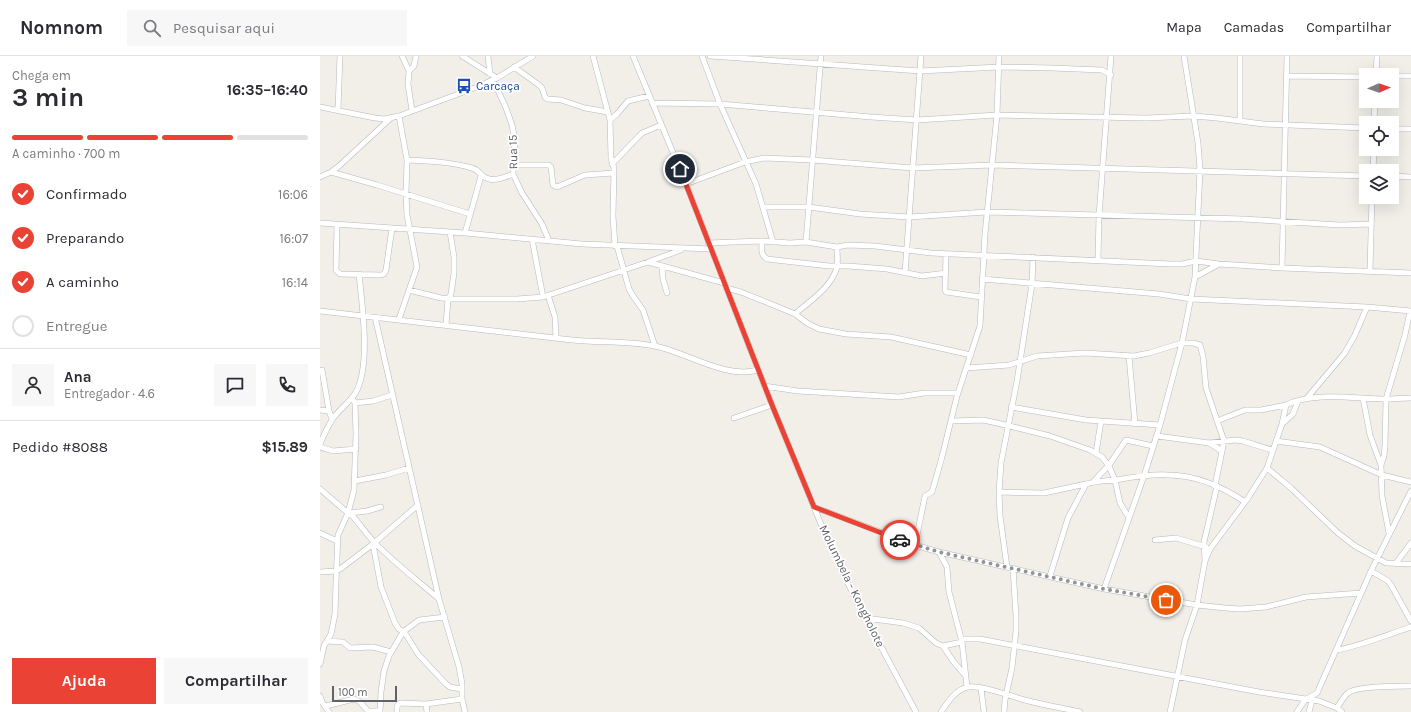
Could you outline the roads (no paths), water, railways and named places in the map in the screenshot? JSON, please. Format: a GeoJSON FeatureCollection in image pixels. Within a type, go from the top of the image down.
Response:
{"type":"FeatureCollection","features":[{"type":"Feature","properties":{"kind":"street"},"geometry":{"type":"LineString","coordinates":[[338,110],[340,56]]}},
{"type":"Feature","properties":{"kind":"street"},"geometry":{"type":"LineString","coordinates":[[402,56],[410,71]]}},
{"type":"Feature","properties":{"kind":"street"},"geometry":{"type":"LineString","coordinates":[[412,111],[408,84],[410,71],[414,66],[416,56]]}},
{"type":"Feature","properties":{"kind":"street"},"geometry":{"type":"LineString","coordinates":[[462,56],[490,74],[495,79]]}},
{"type":"Feature","properties":{"kind":"street"},"geometry":{"type":"LineString","coordinates":[[488,56],[490,74]]}},
{"type":"Feature","properties":{"kind":"street"},"geometry":{"type":"LineString","coordinates":[[320,107],[375,118],[399,116],[478,87],[495,79],[533,56]]}},
{"type":"Feature","properties":{"kind":"street"},"geometry":{"type":"LineString","coordinates":[[593,56],[610,120],[612,164],[614,172],[612,200],[616,246],[630,289],[643,310],[655,346]]}},
{"type":"Feature","properties":{"kind":"street","name":"Molumbela - Kongholote"},"geometry":{"type":"LineString","coordinates":[[633,56],[686,184],[764,386],[830,546],[916,712]]}},
{"type":"Feature","properties":{"kind":"street"},"geometry":{"type":"LineString","coordinates":[[702,56],[720,104],[756,184],[773,242]]}},
{"type":"Feature","properties":{"kind":"street"},"geometry":{"type":"LineString","coordinates":[[710,56],[781,59],[820,64],[920,71],[999,67],[1102,70],[1110,75]]}},
{"type":"Feature","properties":{"kind":"street"},"geometry":{"type":"LineString","coordinates":[[806,242],[820,56]]}},
{"type":"Feature","properties":{"kind":"street"},"geometry":{"type":"LineString","coordinates":[[905,273],[921,56]]}},
{"type":"Feature","properties":{"kind":"street"},"geometry":{"type":"LineString","coordinates":[[915,545],[925,496],[932,492],[958,393],[980,326],[986,212],[997,115],[999,56]]}},
{"type":"Feature","properties":{"kind":"street"},"geometry":{"type":"LineString","coordinates":[[1098,260],[1099,216],[1104,168],[1111,56]]}},
{"type":"Feature","properties":{"kind":"street"},"geometry":{"type":"LineString","coordinates":[[1104,589],[1130,518],[1157,436],[1182,343],[1195,277],[1200,170],[1198,143],[1184,56]]}},
{"type":"Feature","properties":{"kind":"street"},"geometry":{"type":"LineString","coordinates":[[1240,56],[1240,120]]}},
{"type":"Feature","properties":{"kind":"street"},"geometry":{"type":"LineString","coordinates":[[1282,268],[1287,56]]}},
{"type":"Feature","properties":{"kind":"street"},"geometry":{"type":"LineString","coordinates":[[1376,68],[1377,56]]}},
{"type":"Feature","properties":{"kind":"street"},"geometry":{"type":"LineString","coordinates":[[1102,70],[1111,63]]}},
{"type":"Feature","properties":{"kind":"street"},"geometry":{"type":"LineString","coordinates":[[514,67],[538,84],[542,88],[547,99],[561,100],[585,108],[608,112]]}},
{"type":"Feature","properties":{"kind":"street"},"geometry":{"type":"LineString","coordinates":[[1287,76],[1359,77]]}},
{"type":"Feature","properties":{"kind":"street"},"geometry":{"type":"LineString","coordinates":[[1399,76],[1411,76]]}},
{"type":"Feature","properties":{"kind":"street","name":"Rua 15"},"geometry":{"type":"LineString","coordinates":[[495,79],[512,125],[515,140],[514,166],[512,174],[522,193],[542,224],[550,241]]}},
{"type":"Feature","properties":{"kind":"street"},"geometry":{"type":"LineString","coordinates":[[610,120],[628,101],[649,96]]}},
{"type":"Feature","properties":{"kind":"street"},"geometry":{"type":"LineString","coordinates":[[652,103],[720,104],[917,120],[997,115],[1106,117],[1193,116],[1240,120],[1263,124],[1359,128]]}},
{"type":"Feature","properties":{"kind":"street"},"geometry":{"type":"LineString","coordinates":[[1107,110],[1113,117]]}},
{"type":"Feature","properties":{"kind":"street"},"geometry":{"type":"LineString","coordinates":[[399,116],[407,160],[406,194],[409,229],[417,267],[399,319]]}},
{"type":"Feature","properties":{"kind":"street"},"geometry":{"type":"LineString","coordinates":[[321,176],[331,172],[392,117]]}},
{"type":"Feature","properties":{"kind":"street"},"geometry":{"type":"LineString","coordinates":[[612,164],[642,133],[661,125]]}},
{"type":"Feature","properties":{"kind":"street"},"geometry":{"type":"LineString","coordinates":[[1399,129],[1411,129]]}},
{"type":"Feature","properties":{"kind":"street"},"geometry":{"type":"LineString","coordinates":[[686,184],[745,162],[764,158],[812,160],[913,168],[992,165],[1359,176]]}},
{"type":"Feature","properties":{"kind":"street"},"geometry":{"type":"LineString","coordinates":[[407,160],[439,162],[472,168],[478,170],[481,176],[490,180],[497,180],[512,174]]}},
{"type":"Feature","properties":{"kind":"street"},"geometry":{"type":"LineString","coordinates":[[514,166],[549,166],[551,167],[553,185],[557,187],[585,175],[614,172]]}},
{"type":"Feature","properties":{"kind":"street"},"geometry":{"type":"LineString","coordinates":[[331,172],[470,214]]}},
{"type":"Feature","properties":{"kind":"street"},"geometry":{"type":"LineString","coordinates":[[465,233],[481,176]]}},
{"type":"Feature","properties":{"kind":"street"},"geometry":{"type":"LineString","coordinates":[[1399,176],[1411,177]]}},
{"type":"Feature","properties":{"kind":"street"},"geometry":{"type":"LineString","coordinates":[[1370,271],[1372,204]]}},
{"type":"Feature","properties":{"kind":"street"},"geometry":{"type":"LineString","coordinates":[[763,207],[809,207],[860,214],[909,217],[986,212],[1099,216],[1198,217],[1356,225],[1371,224]]}},
{"type":"Feature","properties":{"kind":"street"},"geometry":{"type":"LineString","coordinates":[[320,223],[465,233],[616,246],[711,249]]}},
{"type":"Feature","properties":{"kind":"street"},"geometry":{"type":"LineString","coordinates":[[337,225],[336,270],[340,274],[384,274],[386,270],[392,228]]}},
{"type":"Feature","properties":{"kind":"street"},"geometry":{"type":"LineString","coordinates":[[446,325],[448,299],[451,294],[454,273],[450,232]]}},
{"type":"Feature","properties":{"kind":"street"},"geometry":{"type":"LineString","coordinates":[[532,239],[546,296],[555,317],[556,338]]}},
{"type":"Feature","properties":{"kind":"street"},"geometry":{"type":"LineString","coordinates":[[762,241],[762,254],[763,257],[767,259],[887,269],[922,276],[946,273]]}},
{"type":"Feature","properties":{"kind":"street"},"geometry":{"type":"LineString","coordinates":[[708,243],[762,241],[790,243],[806,242],[837,247],[866,245],[931,253],[984,256],[1171,264],[1182,264],[1196,261],[1282,268],[1411,273]]}},
{"type":"Feature","properties":{"kind":"street"},"geometry":{"type":"LineString","coordinates":[[795,314],[824,289],[837,266],[837,247]]}},
{"type":"Feature","properties":{"kind":"street"},"geometry":{"type":"LineString","coordinates":[[409,290],[448,299],[517,299],[546,296],[684,249]]}},
{"type":"Feature","properties":{"kind":"street"},"geometry":{"type":"LineString","coordinates":[[946,254],[946,292],[981,297]]}},
{"type":"Feature","properties":{"kind":"street"},"geometry":{"type":"LineString","coordinates":[[1004,712],[1012,668],[1016,616],[1010,568],[1000,516],[1000,463],[1017,381],[1032,284],[1033,257]]}},
{"type":"Feature","properties":{"kind":"street"},"geometry":{"type":"LineString","coordinates":[[648,262],[725,286],[795,314],[807,323],[819,328],[846,334],[890,337],[971,355]]}},
{"type":"Feature","properties":{"kind":"street"},"geometry":{"type":"LineString","coordinates":[[1195,277],[1219,264]]}},
{"type":"Feature","properties":{"kind":"street"},"geometry":{"type":"LineString","coordinates":[[662,267],[663,279],[667,293]]}},
{"type":"Feature","properties":{"kind":"street"},"geometry":{"type":"LineString","coordinates":[[320,664],[324,645],[331,634],[336,614],[337,541],[340,529],[349,513],[355,481],[356,449],[354,401],[359,386],[363,365],[363,316],[360,274]]}},
{"type":"Feature","properties":{"kind":"street"},"geometry":{"type":"LineString","coordinates":[[982,279],[1159,294],[1191,299],[1368,307],[1411,311],[1386,399],[1385,446],[1381,465]]}},
{"type":"Feature","properties":{"kind":"street"},"geometry":{"type":"LineString","coordinates":[[1307,398],[1344,354],[1368,307]]}},
{"type":"Feature","properties":{"kind":"street"},"geometry":{"type":"LineString","coordinates":[[320,311],[556,338],[655,346],[671,350],[721,368],[745,373],[758,370]]}},
{"type":"Feature","properties":{"kind":"street"},"geometry":{"type":"LineString","coordinates":[[375,317],[439,600],[459,667],[462,684],[462,699],[465,712]]}},
{"type":"Feature","properties":{"kind":"street"},"geometry":{"type":"LineString","coordinates":[[966,368],[987,367],[1019,362],[1032,356],[1084,353],[1129,356],[1149,353],[1182,343],[1193,343],[1200,345],[1202,348],[1205,381],[1224,441],[1204,546],[1206,561]]}},
{"type":"Feature","properties":{"kind":"street"},"geometry":{"type":"LineString","coordinates":[[1129,356],[1135,424]]}},
{"type":"Feature","properties":{"kind":"street"},"geometry":{"type":"LineString","coordinates":[[322,370],[328,410],[332,419]]}},
{"type":"Feature","properties":{"kind":"street"},"geometry":{"type":"LineString","coordinates":[[764,386],[798,391],[899,397],[924,393],[958,393]]}},
{"type":"Feature","properties":{"kind":"street"},"geometry":{"type":"LineString","coordinates":[[320,444],[332,419],[354,401],[373,401],[392,395]]}},
{"type":"Feature","properties":{"kind":"street"},"geometry":{"type":"LineString","coordinates":[[1217,421],[1245,410],[1261,410],[1286,405],[1307,398],[1350,396],[1386,399],[1411,398]]}},
{"type":"Feature","properties":{"kind":"street"},"geometry":{"type":"LineString","coordinates":[[1363,398],[1370,435],[1381,465],[1382,496],[1389,534]]}},
{"type":"Feature","properties":{"kind":"street"},"geometry":{"type":"LineString","coordinates":[[1282,424],[1293,414],[1298,401]]}},
{"type":"Feature","properties":{"kind":"street"},"geometry":{"type":"LineString","coordinates":[[734,418],[772,405]]}},
{"type":"Feature","properties":{"kind":"street"},"geometry":{"type":"LineString","coordinates":[[1170,712],[1185,640],[1196,605],[1210,549],[1245,502],[1267,468],[1282,424],[1286,405]]}},
{"type":"Feature","properties":{"kind":"street"},"geometry":{"type":"LineString","coordinates":[[1011,408],[1086,420],[1160,425]]}},
{"type":"Feature","properties":{"kind":"street"},"geometry":{"type":"LineString","coordinates":[[320,410],[328,410]]}},
{"type":"Feature","properties":{"kind":"street"},"geometry":{"type":"LineString","coordinates":[[951,421],[983,420],[1050,436],[1096,453],[1109,465],[1115,480],[1120,502],[1130,518]]}},
{"type":"Feature","properties":{"kind":"street"},"geometry":{"type":"LineString","coordinates":[[1096,453],[1101,421]]}},
{"type":"Feature","properties":{"kind":"street"},"geometry":{"type":"LineString","coordinates":[[1157,436],[1209,443],[1243,441],[1272,450]]}},
{"type":"Feature","properties":{"kind":"street"},"geometry":{"type":"LineString","coordinates":[[1094,481],[1109,465],[1126,440],[1153,446]]}},
{"type":"Feature","properties":{"kind":"street"},"geometry":{"type":"LineString","coordinates":[[1276,441],[1320,447],[1382,475],[1411,482]]}},
{"type":"Feature","properties":{"kind":"street"},"geometry":{"type":"LineString","coordinates":[[1209,443],[1222,451]]}},
{"type":"Feature","properties":{"kind":"street"},"geometry":{"type":"LineString","coordinates":[[320,447],[333,451],[356,449]]}},
{"type":"Feature","properties":{"kind":"street"},"geometry":{"type":"LineString","coordinates":[[355,481],[378,477],[409,468]]}},
{"type":"Feature","properties":{"kind":"street"},"geometry":{"type":"LineString","coordinates":[[1267,468],[1291,488],[1338,533],[1355,546],[1386,563],[1411,564]]}},
{"type":"Feature","properties":{"kind":"street"},"geometry":{"type":"LineString","coordinates":[[999,492],[1044,493],[1094,481],[1168,475],[1189,478],[1216,486],[1245,502]]}},
{"type":"Feature","properties":{"kind":"street"},"geometry":{"type":"LineString","coordinates":[[1050,576],[1068,518],[1086,484]]}},
{"type":"Feature","properties":{"kind":"street"},"geometry":{"type":"LineString","coordinates":[[320,489],[349,513],[374,543],[397,565],[419,581],[439,600]]}},
{"type":"Feature","properties":{"kind":"street"},"geometry":{"type":"LineString","coordinates":[[1297,712],[1305,700],[1317,693],[1371,571],[1411,491]]}},
{"type":"Feature","properties":{"kind":"street"},"geometry":{"type":"LineString","coordinates":[[320,572],[336,571],[374,543],[418,505]]}},
{"type":"Feature","properties":{"kind":"street"},"geometry":{"type":"LineString","coordinates":[[349,513],[367,511],[381,507]]}},
{"type":"Feature","properties":{"kind":"street"},"geometry":{"type":"LineString","coordinates":[[814,507],[915,545],[939,552],[1104,589],[1196,605],[1240,609],[1266,606],[1306,597],[1361,593]]}},
{"type":"Feature","properties":{"kind":"street"},"geometry":{"type":"LineString","coordinates":[[320,533],[337,541]]}},
{"type":"Feature","properties":{"kind":"street"},"geometry":{"type":"LineString","coordinates":[[1155,540],[1176,538],[1210,549]]}},
{"type":"Feature","properties":{"kind":"street"},"geometry":{"type":"LineString","coordinates":[[374,543],[381,587],[395,623],[407,636],[418,654],[446,684],[450,687],[461,689]]}},
{"type":"Feature","properties":{"kind":"street"},"geometry":{"type":"LineString","coordinates":[[1396,563],[1411,543]]}},
{"type":"Feature","properties":{"kind":"street"},"geometry":{"type":"LineString","coordinates":[[939,552],[947,567]]}},
{"type":"Feature","properties":{"kind":"street"},"geometry":{"type":"LineString","coordinates":[[950,554],[947,567],[949,592],[962,641],[967,687]]}},
{"type":"Feature","properties":{"kind":"street"},"geometry":{"type":"LineString","coordinates":[[1371,571],[1388,581],[1411,621]]}},
{"type":"Feature","properties":{"kind":"street"},"geometry":{"type":"LineString","coordinates":[[322,704],[354,699],[359,701],[368,711],[380,711],[383,676],[387,661],[403,632],[419,620],[445,617]]}},
{"type":"Feature","properties":{"kind":"street"},"geometry":{"type":"LineString","coordinates":[[866,618],[902,623],[919,628],[936,643],[943,646],[965,675]]}},
{"type":"Feature","properties":{"kind":"street"},"geometry":{"type":"LineString","coordinates":[[1337,650],[1366,644],[1411,627]]}},
{"type":"Feature","properties":{"kind":"street"},"geometry":{"type":"LineString","coordinates":[[943,646],[962,641],[980,639],[1319,702],[1337,708],[1342,712]]}},
{"type":"Feature","properties":{"kind":"street"},"geometry":{"type":"LineString","coordinates":[[324,645],[343,642],[350,648],[374,647],[391,652]]}},
{"type":"Feature","properties":{"kind":"street"},"geometry":{"type":"LineString","coordinates":[[1337,708],[1347,694],[1352,691],[1382,687],[1411,686]]}},
{"type":"Feature","properties":{"kind":"street"},"geometry":{"type":"LineString","coordinates":[[941,712],[959,691],[967,687],[1007,694],[1024,700],[1080,712]]}},
{"type":"Feature","properties":{"kind":"street"},"geometry":{"type":"LineString","coordinates":[[981,689],[984,712]]}},
{"type":"Feature","properties":{"kind":"street"},"geometry":{"type":"LineString","coordinates":[[320,696],[322,704],[329,712]]}},
{"type":"Feature","properties":{"kind":"street"},"geometry":{"type":"LineString","coordinates":[[397,712],[400,703],[426,704],[462,699]]}},
{"type":"Feature","properties":{"kind":"street"},"geometry":{"type":"LineString","coordinates":[[1309,712],[1312,701]]}},
{"type":"Feature","properties":{"kind":"street"},"geometry":{"type":"LineString","coordinates":[[426,704],[427,712]]}},
{"type":"Feature","properties":{"kind":"place","name":"Carcaça"},"geometry":{"type":"Point","coordinates":[464,86]}}]}
